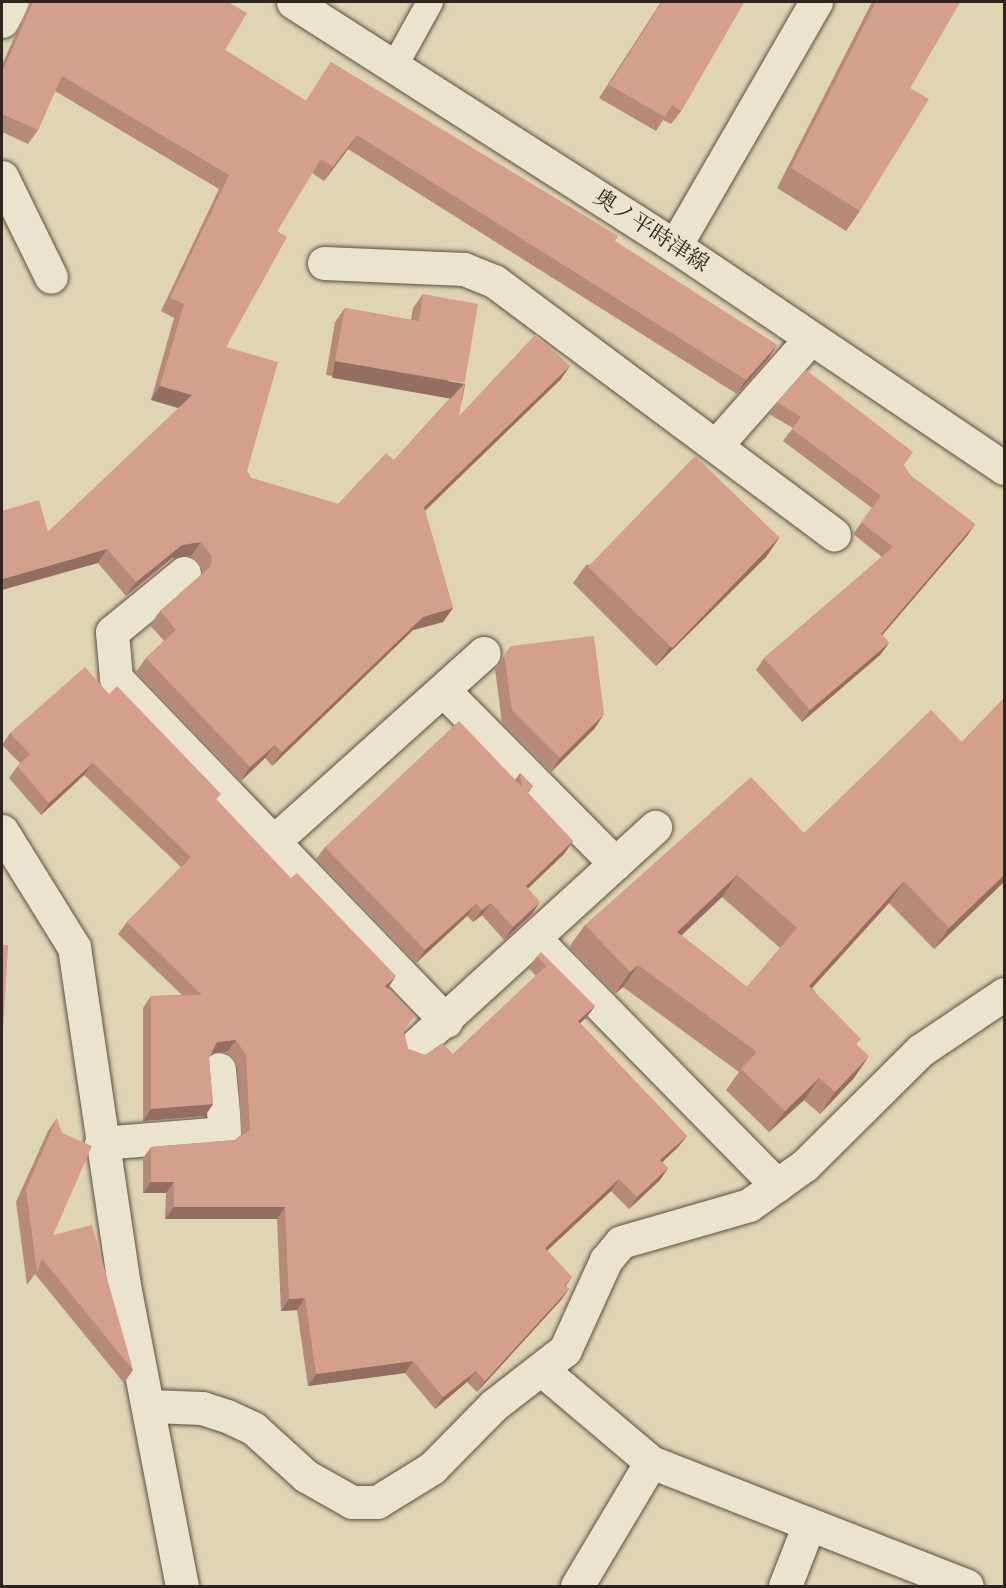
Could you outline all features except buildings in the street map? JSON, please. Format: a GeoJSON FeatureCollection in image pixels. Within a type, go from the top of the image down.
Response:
{"type":"FeatureCollection","features":[{"type":"Feature","properties":{"kind":"street"},"geometry":{"type":"LineString","coordinates":[[2,21],[12,2]]}},
{"type":"Feature","properties":{"kind":"street","name":"奥ノ平時津線"},"geometry":{"type":"LineString","coordinates":[[292,2],[675,246],[1005,468]]}},
{"type":"Feature","properties":{"kind":"street"},"geometry":{"type":"LineString","coordinates":[[675,246],[816,2]]}},
{"type":"Feature","properties":{"kind":"street"},"geometry":{"type":"LineString","coordinates":[[2,177],[51,277]]}},
{"type":"Feature","properties":{"kind":"street"},"geometry":{"type":"LineString","coordinates":[[324,263],[464,269],[494,280],[718,443],[834,534]]}},
{"type":"Feature","properties":{"kind":"street"},"geometry":{"type":"LineString","coordinates":[[718,443],[812,338]]}},
{"type":"Feature","properties":{"kind":"street"},"geometry":{"type":"LineString","coordinates":[[184,573],[112,632],[116,678],[446,1021]]}},
{"type":"Feature","properties":{"kind":"street"},"geometry":{"type":"LineString","coordinates":[[273,842],[484,653]]}},
{"type":"Feature","properties":{"kind":"street"},"geometry":{"type":"LineString","coordinates":[[444,691],[615,863]]}},
{"type":"Feature","properties":{"kind":"street"},"geometry":{"type":"LineString","coordinates":[[413,1048],[536,940],[655,827]]}},
{"type":"Feature","properties":{"kind":"street"},"geometry":{"type":"LineString","coordinates":[[2,831],[74,947],[101,1143],[151,1406],[182,1587]]}},
{"type":"Feature","properties":{"kind":"street"},"geometry":{"type":"LineString","coordinates":[[536,940],[777,1185]]}},
{"type":"Feature","properties":{"kind":"street"},"geometry":{"type":"LineString","coordinates":[[151,1406],[202,1408],[227,1416],[253,1428],[306,1476],[352,1502],[377,1502],[432,1468],[494,1405],[565,1350],[606,1260],[621,1242],[748,1204],[805,1165],[921,1050],[1005,994]]}},
{"type":"Feature","properties":{"kind":"street"},"geometry":{"type":"LineString","coordinates":[[101,1143],[225,1133],[219,1069]]}},
{"type":"Feature","properties":{"kind":"street"},"geometry":{"type":"LineString","coordinates":[[541,1369],[651,1462],[967,1586]]}},
{"type":"Feature","properties":{"kind":"street"},"geometry":{"type":"LineString","coordinates":[[578,1587],[651,1462]]}},
{"type":"Feature","properties":{"kind":"street"},"geometry":{"type":"LineString","coordinates":[[785,1587],[809,1524]]}},
{"type":"Feature","properties":{"kind":"lane"},"geometry":{"type":"LineString","coordinates":[[394,67],[430,2]]}}]}
